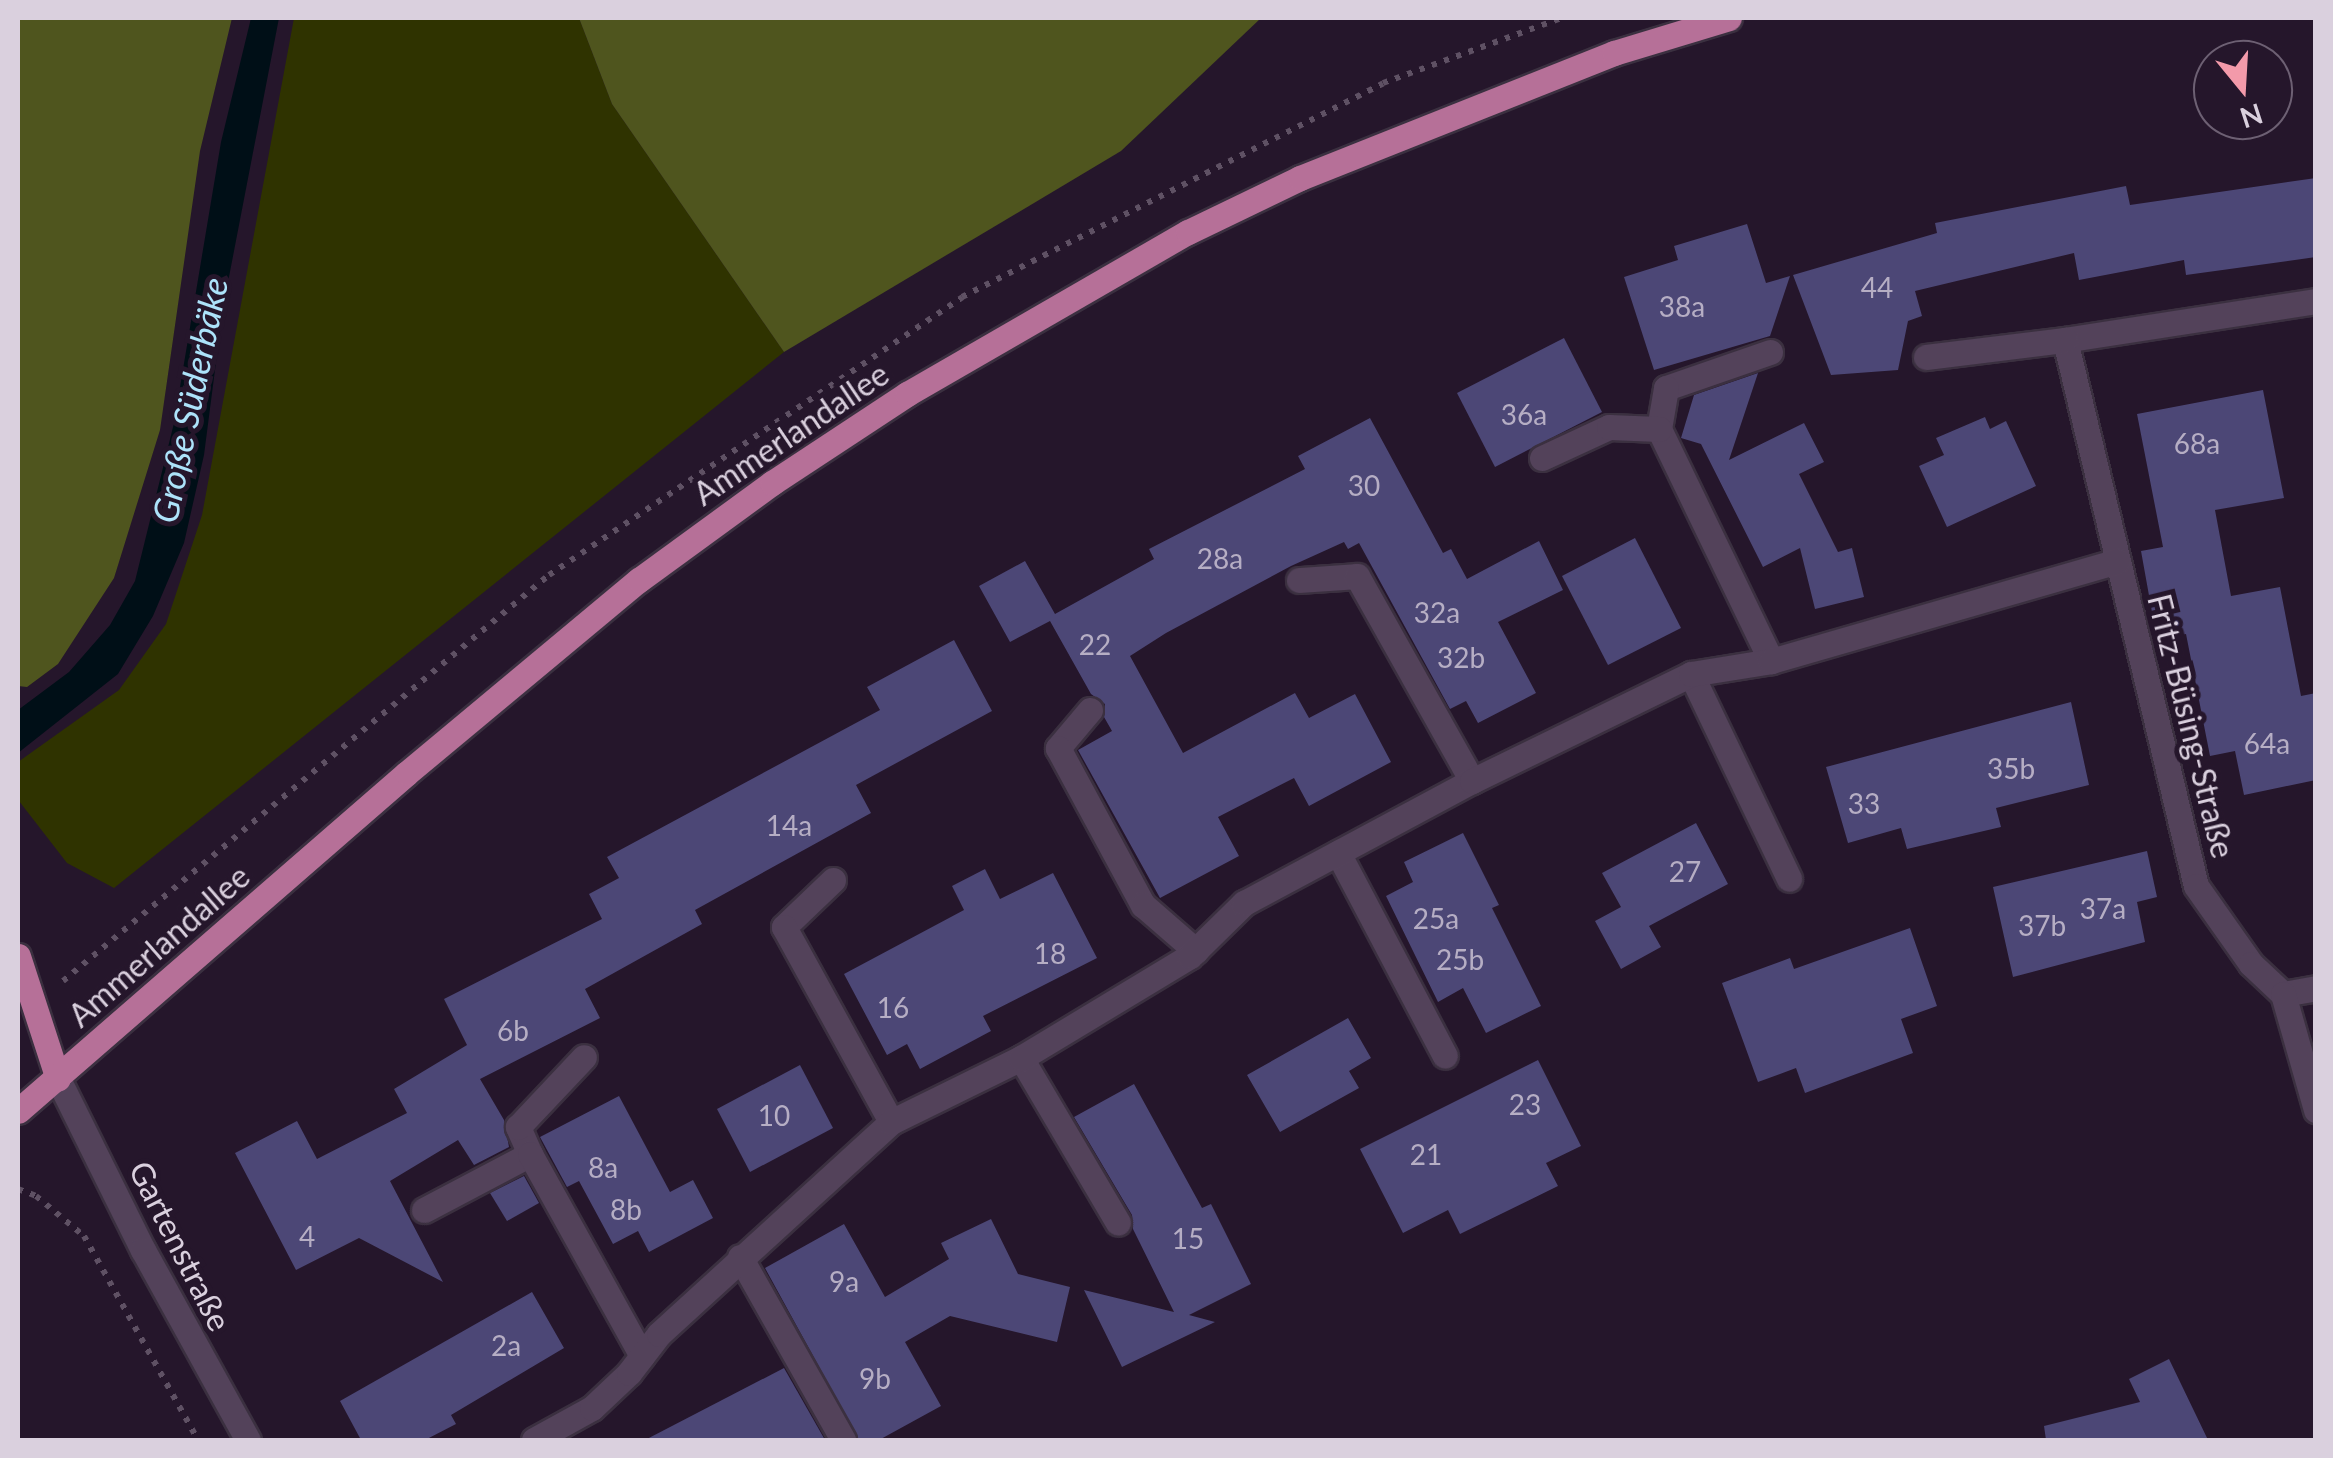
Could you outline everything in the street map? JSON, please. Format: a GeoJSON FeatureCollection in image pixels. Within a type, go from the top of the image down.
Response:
{"type":"FeatureCollection","features":[{"type":"Feature","properties":{"kind":"main road","name":"Ammerlandallee"},"geometry":{"type":"LineString","coordinates":[[18,1110],[393,785],[639,580],[772,482],[907,394],[1188,232],[1300,178],[1614,53],[1730,18]]}},
{"type":"Feature","properties":{"kind":"main road"},"geometry":{"type":"LineString","coordinates":[[18,956],[58,1078]]}},
{"type":"Feature","properties":{"kind":"street"},"geometry":{"type":"LineString","coordinates":[[1926,357],[2065,340],[2316,300]]}},
{"type":"Feature","properties":{"kind":"street","name":"Fritz-Büsing-Straße"},"geometry":{"type":"LineString","coordinates":[[2065,340],[2196,886],[2250,964],[2283,994]]}},
{"type":"Feature","properties":{"kind":"street"},"geometry":{"type":"LineString","coordinates":[[1770,352],[1666,388],[1659,429],[1771,660]]}},
{"type":"Feature","properties":{"kind":"street"},"geometry":{"type":"LineString","coordinates":[[1542,458],[1609,426],[1659,429]]}},
{"type":"Feature","properties":{"kind":"street","name":"Fritz-Büsing-Straße"},"geometry":{"type":"LineString","coordinates":[[534,1440],[592,1408],[740,1258],[891,1122],[1020,1058],[1196,951],[1244,903],[1472,780],[1691,674],[1771,660],[2118,562]]}},
{"type":"Feature","properties":{"kind":"street"},"geometry":{"type":"LineString","coordinates":[[1299,580],[1357,576],[1472,780]]}},
{"type":"Feature","properties":{"kind":"street"},"geometry":{"type":"LineString","coordinates":[[1691,674],[1790,879]]}},
{"type":"Feature","properties":{"kind":"street"},"geometry":{"type":"LineString","coordinates":[[1090,710],[1058,748],[1143,906],[1196,951]]}},
{"type":"Feature","properties":{"kind":"street"},"geometry":{"type":"LineString","coordinates":[[1338,853],[1445,1056]]}},
{"type":"Feature","properties":{"kind":"street"},"geometry":{"type":"LineString","coordinates":[[833,880],[784,927],[891,1122]]}},
{"type":"Feature","properties":{"kind":"street"},"geometry":{"type":"LineString","coordinates":[[2316,988],[2283,994],[2316,1110]]}},
{"type":"Feature","properties":{"kind":"street"},"geometry":{"type":"LineString","coordinates":[[584,1056],[518,1127],[642,1356]]}},
{"type":"Feature","properties":{"kind":"street"},"geometry":{"type":"LineString","coordinates":[[1020,1058],[1118,1223]]}},
{"type":"Feature","properties":{"kind":"street","name":"Gartenstraße"},"geometry":{"type":"LineString","coordinates":[[58,1078],[144,1250],[248,1440]]}},
{"type":"Feature","properties":{"kind":"street"},"geometry":{"type":"LineString","coordinates":[[424,1210],[530,1154]]}},
{"type":"Feature","properties":{"kind":"street"},"geometry":{"type":"LineString","coordinates":[[740,1258],[842,1440]]}},
{"type":"Feature","properties":{"kind":"path"},"geometry":{"type":"LineString","coordinates":[[18,1189],[36,1196],[84,1236],[198,1440]]}},
{"type":"Feature","properties":{"kind":"green space"},"geometry":{"type":"Polygon","coordinates":[[[18,18],[232,18],[200,151],[160,430],[114,578],[58,664],[27,687],[18,686],[18,18]]]}},
{"type":"Feature","properties":{"kind":"green space"},"geometry":{"type":"Polygon","coordinates":[[[294,18],[579,18],[612,104],[784,352],[114,888],[67,863],[19,801],[18,762],[119,690],[166,624],[202,515],[294,18]]]}},
{"type":"Feature","properties":{"kind":"green space"},"geometry":{"type":"Polygon","coordinates":[[[579,18],[1261,18],[1121,151],[784,352],[612,104],[579,18]]]}},
{"type":"Feature","properties":{"kind":"water","name":"Große Süderbäke"},"geometry":{"type":"Polygon","coordinates":[[[251,18],[279,18],[223,308],[204,455],[184,543],[153,616],[118,674],[18,753],[18,710],[69,672],[110,625],[135,581],[174,423],[221,142],[251,18]]]}},
{"type":"Feature","properties":{"kind":"building"},"geometry":{"type":"Polygon","coordinates":[[[2316,178],[2316,257],[2186,275],[2184,260],[2079,280],[2074,253],[1915,291],[1922,316],[1908,321],[1898,370],[1831,375],[1793,275],[1937,233],[1935,223],[2126,186],[2130,205],[2316,178]]]}},
{"type":"Feature","properties":{"kind":"building"},"geometry":{"type":"Polygon","coordinates":[[[1747,224],[1766,283],[1790,276],[1770,336],[1654,370],[1624,277],[1678,260],[1674,246],[1747,224]]]}},
{"type":"Feature","properties":{"kind":"building"},"geometry":{"type":"Polygon","coordinates":[[[1564,338],[1602,412],[1495,467],[1457,393],[1564,338]]]}},
{"type":"Feature","properties":{"kind":"building"},"geometry":{"type":"Polygon","coordinates":[[[1758,373],[1729,460],[1804,423],[1824,462],[1799,474],[1838,552],[1852,548],[1864,597],[1815,609],[1800,548],[1763,567],[1701,444],[1681,438],[1694,395],[1758,373]]]}},
{"type":"Feature","properties":{"kind":"building"},"geometry":{"type":"Polygon","coordinates":[[[2263,390],[2284,498],[2215,510],[2231,596],[2280,587],[2301,696],[2316,693],[2316,780],[2244,795],[2235,751],[2210,756],[2186,634],[2157,640],[2141,551],[2163,547],[2137,414],[2263,390]]]}},
{"type":"Feature","properties":{"kind":"building"},"geometry":{"type":"Polygon","coordinates":[[[1985,417],[1990,429],[2006,421],[2036,486],[1947,527],[1919,466],[1944,455],[1936,438],[1985,417]]]}},
{"type":"Feature","properties":{"kind":"building"},"geometry":{"type":"Polygon","coordinates":[[[1370,418],[1443,553],[1451,549],[1467,579],[1539,541],[1563,590],[1498,622],[1536,693],[1478,723],[1466,701],[1450,709],[1359,543],[1348,549],[1344,542],[1291,566],[1166,633],[1130,656],[1183,753],[1295,693],[1309,718],[1355,694],[1391,762],[1309,806],[1294,778],[1218,817],[1239,856],[1160,898],[1078,750],[1112,731],[1104,717],[1105,704],[1091,694],[1050,621],[1010,642],[979,586],[1025,561],[1055,614],[1154,559],[1149,549],[1305,469],[1298,456],[1370,418]]]}},
{"type":"Feature","properties":{"kind":"building"},"geometry":{"type":"Polygon","coordinates":[[[1635,538],[1681,628],[1608,665],[1562,576],[1635,538]]]}},
{"type":"Feature","properties":{"kind":"building"},"geometry":{"type":"Polygon","coordinates":[[[954,640],[992,711],[856,785],[871,813],[695,910],[702,924],[585,989],[600,1018],[480,1079],[504,1120],[509,1147],[474,1165],[458,1140],[390,1181],[443,1282],[359,1238],[296,1270],[235,1153],[297,1121],[317,1159],[407,1113],[394,1089],[467,1045],[444,999],[602,919],[589,894],[619,878],[607,857],[880,710],[867,687],[954,640]]]}},
{"type":"Feature","properties":{"kind":"building"},"geometry":{"type":"Polygon","coordinates":[[[2071,702],[2089,785],[1996,808],[2001,827],[1907,849],[1901,828],[1848,843],[1826,767],[2071,702]]]}},
{"type":"Feature","properties":{"kind":"building"},"geometry":{"type":"Polygon","coordinates":[[[1696,823],[1728,884],[1649,926],[1661,947],[1621,969],[1595,921],[1621,907],[1602,873],[1696,823]]]}},
{"type":"Feature","properties":{"kind":"building"},"geometry":{"type":"Polygon","coordinates":[[[1463,833],[1499,905],[1492,908],[1541,1006],[1486,1033],[1463,988],[1438,1002],[1386,896],[1413,882],[1404,862],[1463,833]]]}},
{"type":"Feature","properties":{"kind":"building"},"geometry":{"type":"Polygon","coordinates":[[[2147,851],[2157,897],[2137,902],[2145,942],[2013,977],[1993,887],[2147,851]]]}},
{"type":"Feature","properties":{"kind":"building"},"geometry":{"type":"Polygon","coordinates":[[[985,869],[1000,899],[1053,873],[1097,958],[983,1016],[991,1031],[920,1069],[907,1044],[887,1055],[844,974],[964,910],[952,886],[985,869]]]}},
{"type":"Feature","properties":{"kind":"building"},"geometry":{"type":"Polygon","coordinates":[[[1910,928],[1937,1006],[1901,1019],[1913,1053],[1805,1093],[1796,1068],[1758,1082],[1722,983],[1790,958],[1794,969],[1910,928]]]}},
{"type":"Feature","properties":{"kind":"building"},"geometry":{"type":"Polygon","coordinates":[[[1348,1018],[1371,1058],[1349,1071],[1359,1088],[1280,1132],[1247,1075],[1348,1018]]]}},
{"type":"Feature","properties":{"kind":"building"},"geometry":{"type":"Polygon","coordinates":[[[1538,1060],[1581,1146],[1546,1163],[1558,1186],[1460,1234],[1448,1210],[1403,1233],[1360,1149],[1538,1060]]]}},
{"type":"Feature","properties":{"kind":"building"},"geometry":{"type":"Polygon","coordinates":[[[800,1065],[833,1128],[750,1172],[717,1109],[800,1065]]]}},
{"type":"Feature","properties":{"kind":"building"},"geometry":{"type":"Polygon","coordinates":[[[1134,1084],[1202,1208],[1211,1204],[1251,1284],[1189,1315],[1215,1322],[1122,1367],[1084,1290],[1174,1312],[1133,1229],[1132,1215],[1074,1117],[1134,1084]]]}},
{"type":"Feature","properties":{"kind":"building"},"geometry":{"type":"Polygon","coordinates":[[[619,1096],[670,1192],[693,1180],[713,1218],[649,1252],[638,1231],[613,1244],[579,1181],[567,1187],[540,1137],[619,1096]]]}},
{"type":"Feature","properties":{"kind":"building"},"geometry":{"type":"Polygon","coordinates":[[[524,1176],[539,1203],[507,1221],[490,1193],[524,1176]]]}},
{"type":"Feature","properties":{"kind":"building"},"geometry":{"type":"Polygon","coordinates":[[[991,1219],[1018,1274],[1070,1287],[1057,1342],[950,1316],[905,1342],[941,1406],[879,1440],[859,1440],[765,1268],[844,1224],[885,1297],[949,1259],[941,1243],[991,1219]]]}},
{"type":"Feature","properties":{"kind":"building"},"geometry":{"type":"Polygon","coordinates":[[[532,1292],[564,1348],[451,1415],[456,1424],[425,1440],[361,1440],[340,1401],[532,1292]]]}},
{"type":"Feature","properties":{"kind":"building"},"geometry":{"type":"Polygon","coordinates":[[[2169,1359],[2208,1440],[2046,1440],[2044,1426],[2140,1402],[2129,1379],[2169,1359]]]}},
{"type":"Feature","properties":{"kind":"building"},"geometry":{"type":"Polygon","coordinates":[[[784,1368],[825,1440],[645,1440],[784,1368]]]}}]}
